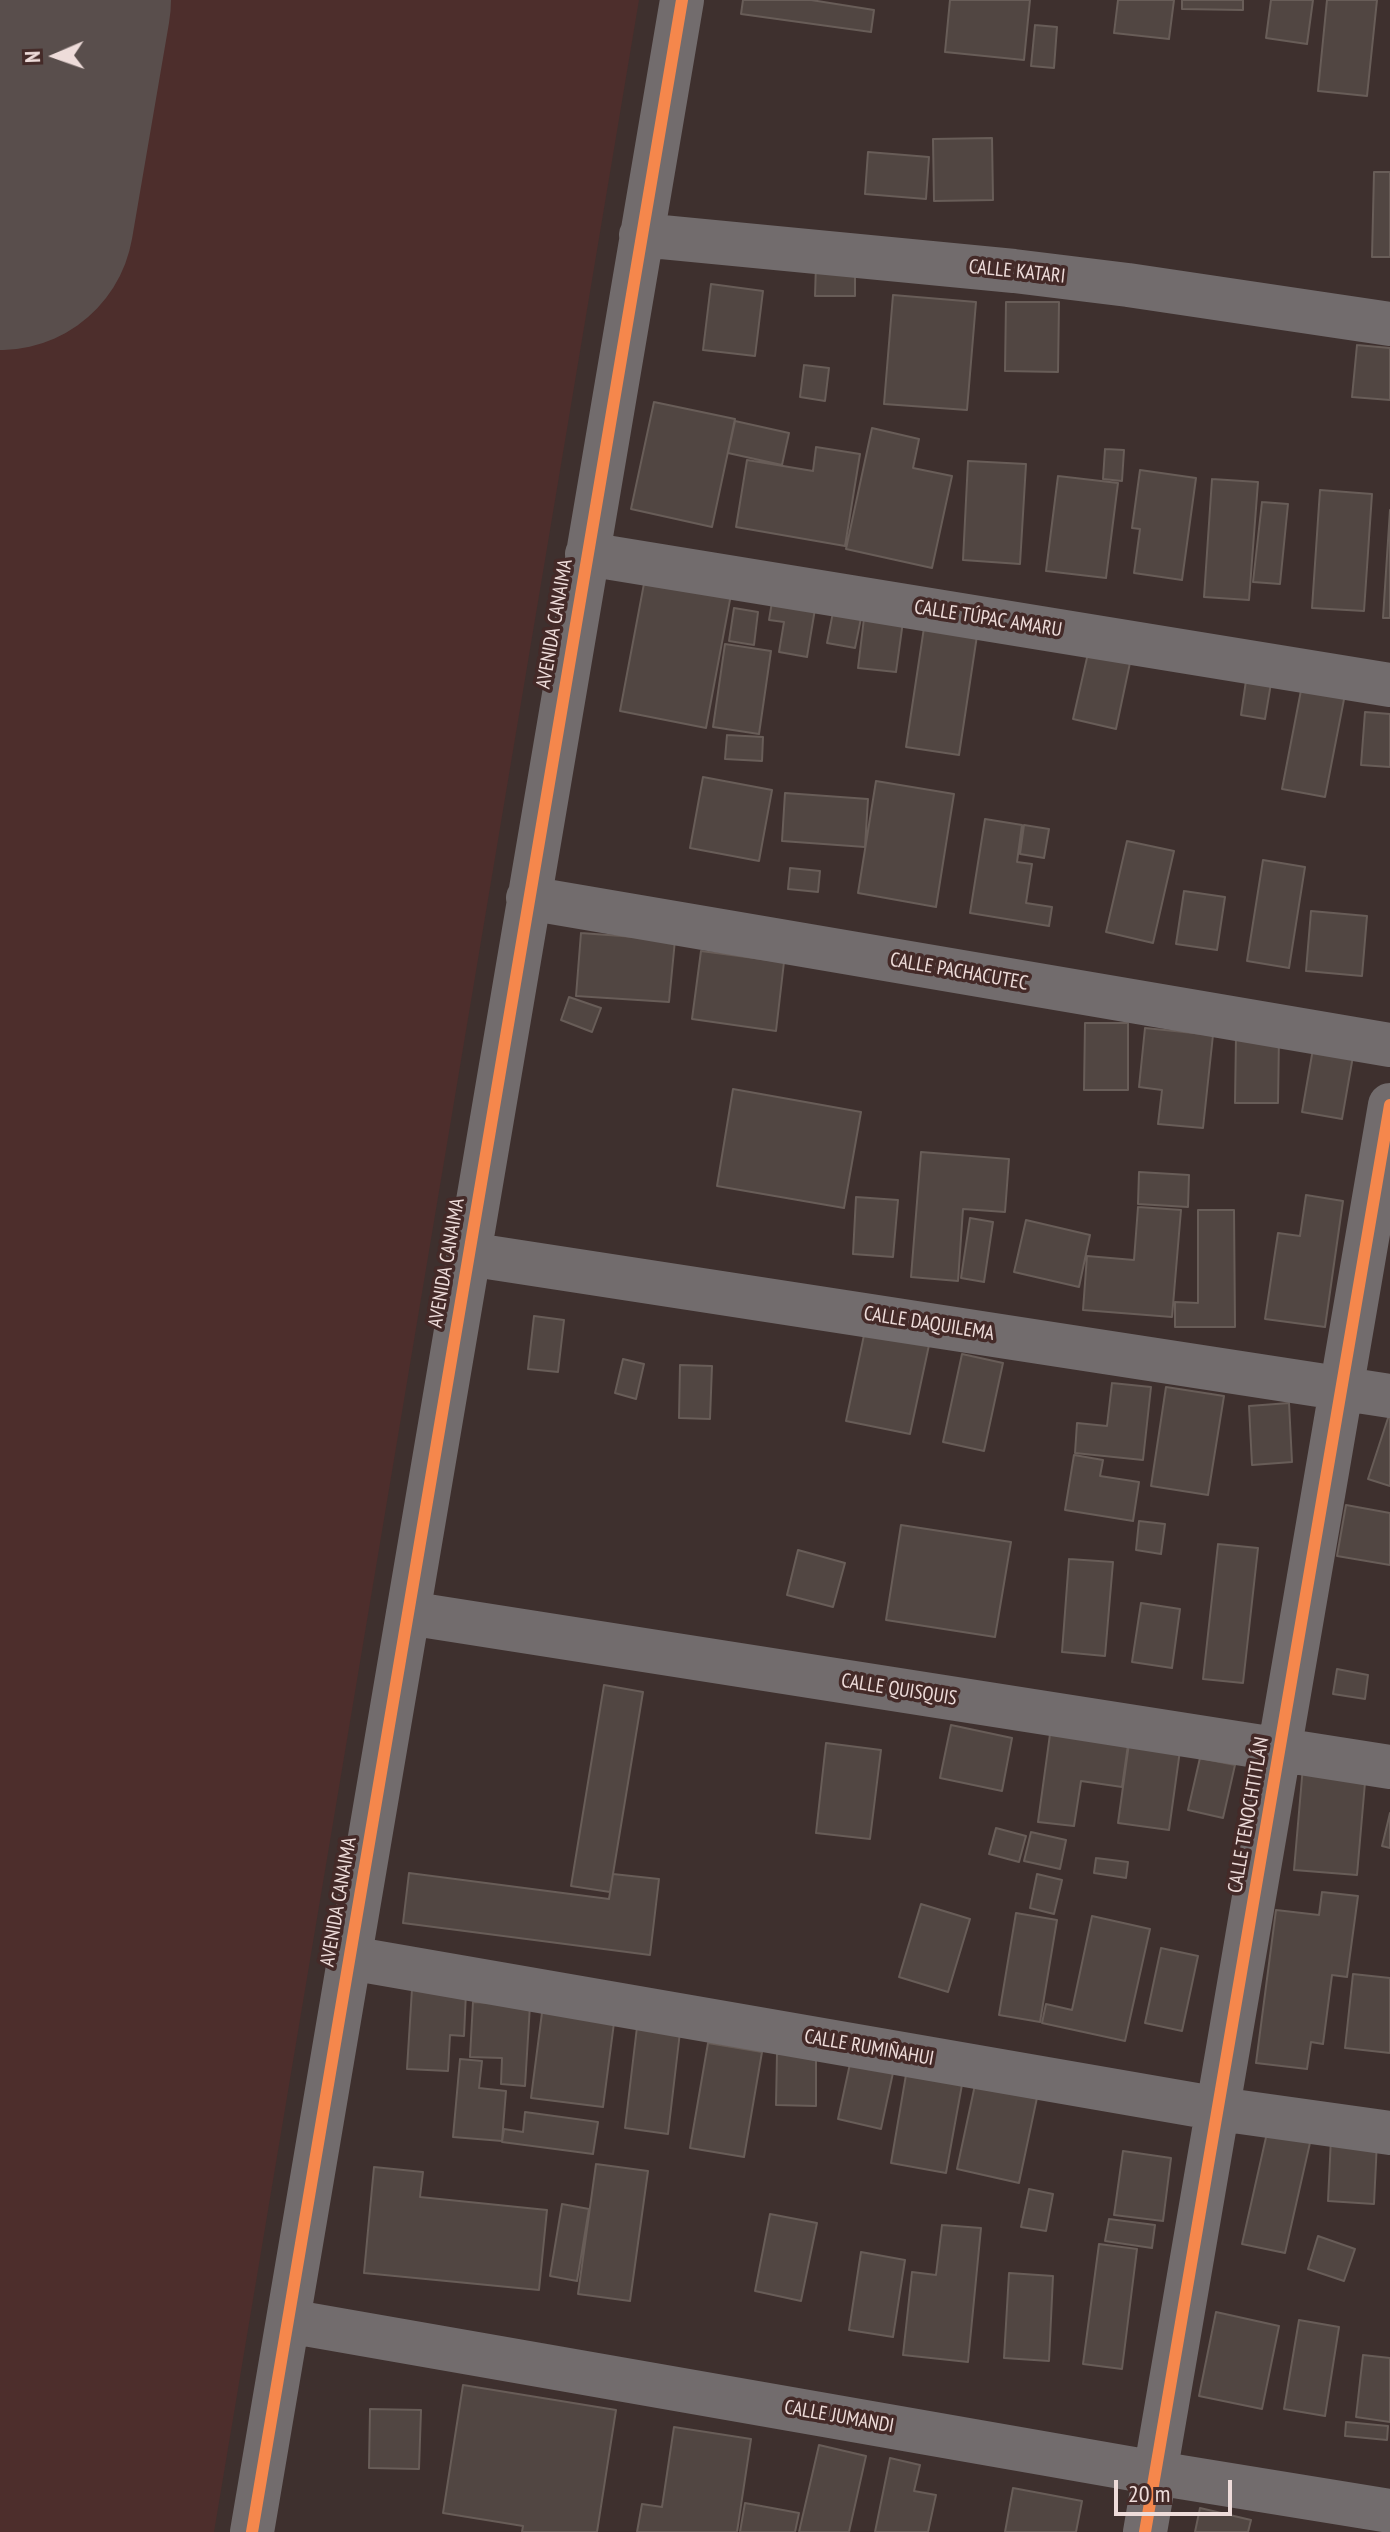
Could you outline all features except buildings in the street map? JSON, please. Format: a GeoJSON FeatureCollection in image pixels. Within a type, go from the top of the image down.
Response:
{"type":"FeatureCollection","features":[{"type":"Feature","properties":{"kind":"street","name":"AVENIDA CANAIMA"},"geometry":{"type":"LineString","coordinates":[[252,2532],[682,0]]}},
{"type":"Feature","properties":{"kind":"street","name":"CALLE KATARI"},"geometry":{"type":"LineString","coordinates":[[641,235],[1071,278],[1390,324]]}},
{"type":"Feature","properties":{"kind":"street","name":"CALLE TÚPAC AMARU"},"geometry":{"type":"LineString","coordinates":[[587,554],[1390,685]]}},
{"type":"Feature","properties":{"kind":"street","name":"CALLE PACHACUTEC"},"geometry":{"type":"LineString","coordinates":[[528,898],[1390,1045]]}},
{"type":"Feature","properties":{"kind":"street","name":"CALLE TENOCHTITLÁN"},"geometry":{"type":"LineString","coordinates":[[1145,2532],[1390,1105]]}},
{"type":"Feature","properties":{"kind":"street","name":"CALLE DAQUILEMA"},"geometry":{"type":"LineString","coordinates":[[468,1254],[1390,1396]]}},
{"type":"Feature","properties":{"kind":"street","name":"CALLE QUISQUIS"},"geometry":{"type":"LineString","coordinates":[[408,1613],[1390,1767]]}},
{"type":"Feature","properties":{"kind":"street","name":"CALLE RUMIÑAHUI"},"geometry":{"type":"LineString","coordinates":[[350,1958],[1219,2109],[1390,2133]]}},
{"type":"Feature","properties":{"kind":"street","name":"CALLE JUMANDI"},"geometry":{"type":"LineString","coordinates":[[288,2321],[1390,2511]]}},
{"type":"Feature","properties":{"kind":"shaded area"},"geometry":{"type":"Polygon","coordinates":[[[0,0],[639,0],[214,2532],[0,2532],[0,0]]]}},
{"type":"Feature","properties":{"kind":"runway"},"geometry":{"type":"LineString","coordinates":[[0,216],[37,0]]}},
{"type":"Feature","properties":{"kind":"cycle path"},"geometry":{"type":"LineString","coordinates":[[252,2532],[682,0]]}},
{"type":"Feature","properties":{"kind":"cycle path"},"geometry":{"type":"LineString","coordinates":[[1145,2532],[1390,1105]]}}]}
